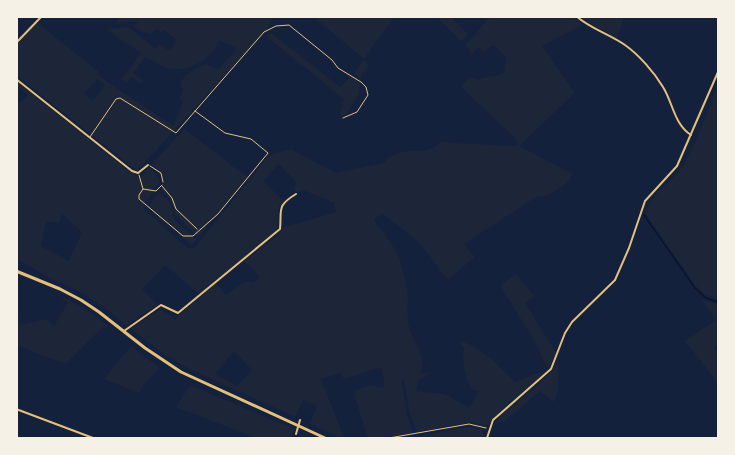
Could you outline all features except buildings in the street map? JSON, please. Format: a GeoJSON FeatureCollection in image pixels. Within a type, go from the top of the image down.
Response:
{"type":"FeatureCollection","features":[{"type":"Feature","properties":{"kind":"main road"},"geometry":{"type":"LineString","coordinates":[[16,271],[81,300],[181,372],[299,422],[326,438]]}},
{"type":"Feature","properties":{"kind":"street"},"geometry":{"type":"LineString","coordinates":[[16,43],[42,16]]}},
{"type":"Feature","properties":{"kind":"street"},"geometry":{"type":"LineString","coordinates":[[576,16],[626,46],[640,59],[663,87],[681,127],[691,135]]}},
{"type":"Feature","properties":{"kind":"street"},"geometry":{"type":"LineString","coordinates":[[487,438],[488,429],[498,414],[551,369],[565,333],[572,322],[615,280],[645,201],[677,166],[718,72]]}},
{"type":"Feature","properties":{"kind":"street"},"geometry":{"type":"LineString","coordinates":[[16,79],[132,171],[138,174],[148,165]]}},
{"type":"Feature","properties":{"kind":"street"},"geometry":{"type":"LineString","coordinates":[[124,331],[161,305],[177,313],[188,305],[280,229],[280,209],[283,203],[296,195]]}},
{"type":"Feature","properties":{"kind":"street"},"geometry":{"type":"LineString","coordinates":[[16,409],[93,438]]}},
{"type":"Feature","properties":{"kind":"street"},"geometry":{"type":"LineString","coordinates":[[296,434],[299,422]]}},
{"type":"Feature","properties":{"kind":"lane"},"geometry":{"type":"LineString","coordinates":[[90,138],[116,99],[126,101],[176,133],[264,32],[271,27],[285,24],[323,53],[338,68],[355,77],[366,87],[368,95],[357,112],[343,118]]}},
{"type":"Feature","properties":{"kind":"lane"},"geometry":{"type":"LineString","coordinates":[[138,174],[142,180],[139,199],[183,236],[193,236],[218,214],[268,153],[251,139],[225,133],[195,111]]}},
{"type":"Feature","properties":{"kind":"lane"},"geometry":{"type":"LineString","coordinates":[[142,189],[156,191],[162,185],[161,173],[148,165]]}},
{"type":"Feature","properties":{"kind":"lane"},"geometry":{"type":"LineString","coordinates":[[162,185],[172,198],[176,209],[198,231]]}},
{"type":"Feature","properties":{"kind":"lane"},"geometry":{"type":"LineString","coordinates":[[296,434],[299,438]]}},
{"type":"Feature","properties":{"kind":"path"},"geometry":{"type":"LineString","coordinates":[[389,438],[469,424],[488,429]]}},
{"type":"Feature","properties":{"kind":"shaded area"},"geometry":{"type":"Polygon","coordinates":[[[119,17],[274,17],[266,30],[137,171],[17,76],[17,42],[35,21],[98,71],[99,76],[173,126],[183,102],[179,98],[183,91],[180,83],[182,79],[206,64],[218,70],[236,50],[235,47],[219,41],[216,48],[205,59],[183,69],[167,68],[145,57],[133,73],[143,81],[141,83],[131,77],[127,83],[122,79],[141,53],[108,31],[109,29],[129,27],[155,49],[159,44],[170,51],[177,40],[164,30],[161,32],[156,29],[152,34],[142,32],[133,26],[138,22],[136,21],[115,24],[119,17]],[[97,79],[84,94],[93,101],[105,85],[97,79]]]}},
{"type":"Feature","properties":{"kind":"shaded area"},"geometry":{"type":"Polygon","coordinates":[[[314,17],[394,17],[364,59],[314,17]]]}},
{"type":"Feature","properties":{"kind":"shaded area"},"geometry":{"type":"Polygon","coordinates":[[[437,17],[451,17],[468,34],[462,42],[437,17]]]}},
{"type":"Feature","properties":{"kind":"shaded area"},"geometry":{"type":"Polygon","coordinates":[[[490,17],[573,17],[582,25],[542,46],[575,93],[519,146],[573,174],[566,183],[552,193],[536,197],[464,244],[475,257],[449,279],[419,242],[382,213],[374,220],[393,247],[401,265],[407,290],[409,327],[422,360],[421,374],[431,372],[418,381],[416,391],[445,394],[469,408],[479,391],[473,390],[468,381],[464,364],[464,348],[458,341],[482,352],[515,382],[546,370],[486,426],[471,422],[417,432],[410,414],[404,379],[401,380],[407,415],[413,433],[368,438],[354,394],[356,390],[371,385],[379,388],[385,386],[381,367],[344,379],[340,373],[321,379],[344,438],[341,438],[310,424],[317,406],[303,400],[295,417],[194,371],[167,356],[131,329],[157,311],[162,310],[175,319],[216,283],[226,295],[241,284],[250,281],[253,283],[259,278],[248,264],[243,262],[277,236],[282,228],[336,212],[334,203],[306,190],[296,192],[294,187],[297,183],[279,164],[263,181],[284,201],[278,208],[277,230],[199,294],[165,265],[142,289],[158,305],[126,325],[92,300],[17,259],[17,105],[28,95],[17,86],[16,81],[139,179],[149,168],[160,182],[144,205],[144,210],[188,248],[194,249],[269,155],[291,149],[336,173],[385,163],[388,158],[398,153],[430,149],[441,141],[518,146],[516,139],[461,87],[470,77],[478,80],[502,73],[505,71],[504,65],[507,58],[493,45],[484,52],[478,47],[472,54],[465,45],[490,17]],[[62,214],[59,223],[46,221],[41,246],[69,261],[82,232],[62,214]],[[234,351],[215,374],[237,386],[252,370],[234,351]]]}},
{"type":"Feature","properties":{"kind":"shaded area"},"geometry":{"type":"Polygon","coordinates":[[[580,17],[624,17],[617,39],[580,17]]]}},
{"type":"Feature","properties":{"kind":"shaded area"},"geometry":{"type":"Polygon","coordinates":[[[271,33],[340,87],[352,75],[360,84],[359,94],[345,116],[340,114],[344,99],[266,36],[271,33]]]}},
{"type":"Feature","properties":{"kind":"shaded area"},"geometry":{"type":"Polygon","coordinates":[[[364,59],[369,66],[361,76],[361,80],[354,73],[364,59]]]}},
{"type":"Feature","properties":{"kind":"shaded area"},"geometry":{"type":"Polygon","coordinates":[[[718,84],[718,299],[706,295],[696,286],[646,214],[652,200],[678,172],[688,157],[718,84]]]}},
{"type":"Feature","properties":{"kind":"shaded area"},"geometry":{"type":"Polygon","coordinates":[[[184,129],[247,177],[198,236],[176,216],[171,200],[161,189],[164,179],[151,166],[184,129]]]}},
{"type":"Feature","properties":{"kind":"shaded area"},"geometry":{"type":"Polygon","coordinates":[[[159,193],[169,201],[175,220],[196,240],[192,245],[150,210],[149,206],[159,193]]]}},
{"type":"Feature","properties":{"kind":"shaded area"},"geometry":{"type":"Polygon","coordinates":[[[516,274],[534,296],[525,303],[556,353],[547,368],[533,338],[500,286],[516,274]]]}},
{"type":"Feature","properties":{"kind":"shaded area"},"geometry":{"type":"Polygon","coordinates":[[[60,295],[85,309],[109,327],[104,326],[65,364],[17,345],[17,309],[20,325],[46,319],[54,326],[68,303],[60,295]]]}},
{"type":"Feature","properties":{"kind":"shaded area"},"geometry":{"type":"Polygon","coordinates":[[[702,300],[718,304],[718,347],[714,349],[718,352],[718,383],[685,341],[716,320],[702,300]]]}},
{"type":"Feature","properties":{"kind":"shaded area"},"geometry":{"type":"Polygon","coordinates":[[[131,346],[160,368],[143,385],[139,393],[104,379],[131,346]]]}},
{"type":"Feature","properties":{"kind":"shaded area"},"geometry":{"type":"Polygon","coordinates":[[[558,362],[558,391],[554,402],[540,391],[505,421],[495,424],[544,379],[558,362]]]}},
{"type":"Feature","properties":{"kind":"shaded area"},"geometry":{"type":"Polygon","coordinates":[[[190,385],[294,429],[291,438],[256,438],[176,407],[190,385]]]}},
{"type":"Feature","properties":{"kind":"shaded area"},"geometry":{"type":"Polygon","coordinates":[[[469,427],[483,430],[484,438],[422,438],[421,436],[469,427]]]}},
{"type":"Feature","properties":{"kind":"waterway"},"geometry":{"type":"LineString","coordinates":[[644,215],[695,288],[706,298],[718,302]]}}]}
